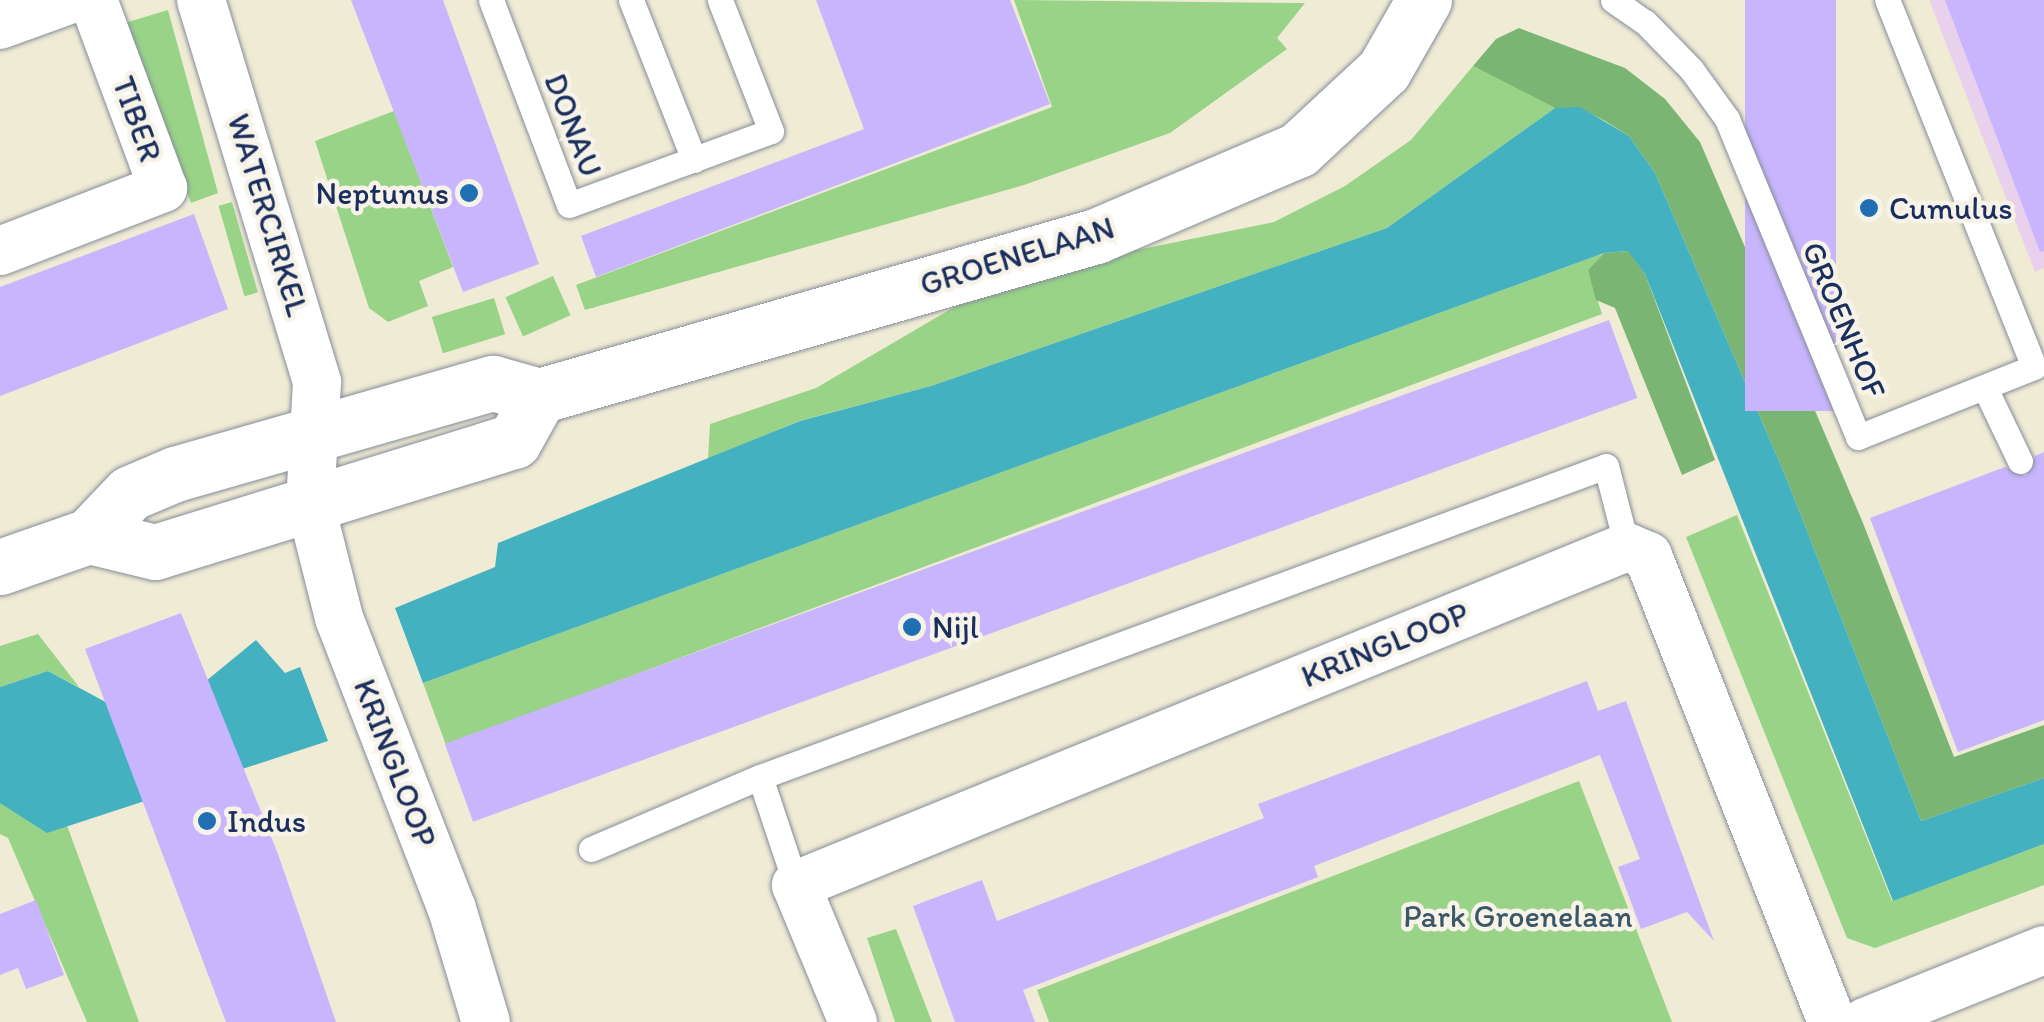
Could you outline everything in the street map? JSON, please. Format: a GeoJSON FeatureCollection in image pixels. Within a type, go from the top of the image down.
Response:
{"type":"FeatureCollection","features":[{"type":"Feature","properties":{"kind":"street"},"geometry":{"type":"LineString","coordinates":[[0,25],[69,0]]}},
{"type":"Feature","properties":{"kind":"street","name":"TIBER"},"geometry":{"type":"LineString","coordinates":[[0,251],[162,188],[93,0]]}},
{"type":"Feature","properties":{"kind":"street","name":"WATERCIRKEL"},"geometry":{"type":"LineString","coordinates":[[201,0],[317,382],[310,503]]}},
{"type":"Feature","properties":{"kind":"street","name":"GROENELAAN"},"geometry":{"type":"LineString","coordinates":[[539,396],[1096,236],[1298,150],[1384,70],[1424,0]]}},
{"type":"Feature","properties":{"kind":"street"},"geometry":{"type":"LineString","coordinates":[[0,568],[90,536],[130,493],[316,433],[492,383],[539,396],[514,441],[155,552],[90,536]]}},
{"type":"Feature","properties":{"kind":"street","name":"KRINGLOOP"},"geometry":{"type":"LineString","coordinates":[[310,503],[339,618],[452,909],[486,1022]]}},
{"type":"Feature","properties":{"kind":"street"},"geometry":{"type":"LineString","coordinates":[[1627,547],[1648,556],[1832,1022]]}},
{"type":"Feature","properties":{"kind":"street","name":"KRINGLOOP"},"geometry":{"type":"LineString","coordinates":[[796,885],[1627,547]]}},
{"type":"Feature","properties":{"kind":"street"},"geometry":{"type":"LineString","coordinates":[[796,885],[853,1022]]}},
{"type":"Feature","properties":{"kind":"street"},"geometry":{"type":"LineString","coordinates":[[1865,1022],[2044,950]]}},
{"type":"Feature","properties":{"kind":"lane","name":"DONAU"},"geometry":{"type":"LineString","coordinates":[[491,0],[569,205],[772,131],[720,0]]}},
{"type":"Feature","properties":{"kind":"lane"},"geometry":{"type":"LineString","coordinates":[[631,0],[694,160]]}},
{"type":"Feature","properties":{"kind":"lane","name":"GROENHOF"},"geometry":{"type":"LineString","coordinates":[[1613,0],[1645,22],[1691,69],[1727,119],[1858,436],[2039,365],[1886,0]]}},
{"type":"Feature","properties":{"kind":"lane"},"geometry":{"type":"LineString","coordinates":[[1985,388],[2020,461]]}},
{"type":"Feature","properties":{"kind":"lane"},"geometry":{"type":"LineString","coordinates":[[591,849],[760,777],[1606,466],[1627,547]]}},
{"type":"Feature","properties":{"kind":"lane"},"geometry":{"type":"LineString","coordinates":[[760,777],[796,885]]}},
{"type":"Feature","properties":{"kind":"shaded area"},"geometry":{"type":"Polygon","coordinates":[[[1929,0],[2044,0],[2044,268],[2035,272],[1929,0]]]}},
{"type":"Feature","properties":{"kind":"green space"},"geometry":{"type":"Polygon","coordinates":[[[1014,0],[1305,3],[1277,38],[1287,49],[1170,133],[1024,185],[585,310],[576,285],[1052,107],[1014,0]]]}},
{"type":"Feature","properties":{"kind":"green space"},"geometry":{"type":"Polygon","coordinates":[[[168,10],[218,193],[191,203],[125,23],[168,10]]]}},
{"type":"Feature","properties":{"kind":"green space"},"geometry":{"type":"Polygon","coordinates":[[[1519,28],[1625,68],[1665,99],[1700,142],[1863,523],[1954,757],[2044,725],[2044,778],[1921,821],[1785,475],[1655,173],[1629,136],[1605,121],[1580,108],[1555,108],[1473,66],[1496,39],[1519,28]]]}},
{"type":"Feature","properties":{"kind":"green space"},"geometry":{"type":"Polygon","coordinates":[[[1473,66],[1555,108],[1387,228],[931,386],[799,421],[708,459],[710,424],[816,388],[1055,248],[1137,250],[1274,222],[1345,186],[1411,140],[1473,66]]]}},
{"type":"Feature","properties":{"kind":"green space"},"geometry":{"type":"Polygon","coordinates":[[[394,111],[453,267],[419,281],[428,306],[388,322],[369,308],[315,141],[394,111]]]}},
{"type":"Feature","properties":{"kind":"green space"},"geometry":{"type":"Polygon","coordinates":[[[232,202],[258,292],[244,296],[219,206],[232,202]]]}},
{"type":"Feature","properties":{"kind":"green space"},"geometry":{"type":"Polygon","coordinates":[[[1629,251],[1645,274],[1715,460],[1682,475],[1615,308],[1596,300],[1588,270],[1604,253],[1629,251]]]}},
{"type":"Feature","properties":{"kind":"green space"},"geometry":{"type":"Polygon","coordinates":[[[1604,253],[1588,270],[1602,314],[446,745],[423,683],[1604,253]]]}},
{"type":"Feature","properties":{"kind":"green space"},"geometry":{"type":"Polygon","coordinates":[[[553,276],[570,315],[523,336],[505,297],[553,276]]]}},
{"type":"Feature","properties":{"kind":"green space"},"geometry":{"type":"Polygon","coordinates":[[[494,298],[505,334],[443,353],[432,317],[494,298]]]}},
{"type":"Feature","properties":{"kind":"green space"},"geometry":{"type":"Polygon","coordinates":[[[1737,515],[1892,901],[2044,844],[2044,885],[1875,948],[1847,938],[1686,537],[1737,515]]]}},
{"type":"Feature","properties":{"kind":"green space"},"geometry":{"type":"Polygon","coordinates":[[[38,634],[79,687],[48,671],[0,687],[0,646],[38,634]]]}},
{"type":"Feature","properties":{"kind":"green space","name":"Park Groenelaan"},"geometry":{"type":"Polygon","coordinates":[[[1579,781],[1672,1022],[1049,1022],[1037,990],[1579,781]]]}},
{"type":"Feature","properties":{"kind":"green space"},"geometry":{"type":"Polygon","coordinates":[[[0,787],[65,820],[139,1022],[87,1022],[8,838],[0,834],[0,787]]]}},
{"type":"Feature","properties":{"kind":"green space"},"geometry":{"type":"Polygon","coordinates":[[[896,929],[932,1022],[895,1022],[867,938],[896,929]]]}},
{"type":"Feature","properties":{"kind":"water"},"geometry":{"type":"Polygon","coordinates":[[[1580,107],[1629,136],[1655,173],[1785,475],[1921,821],[2044,778],[2044,844],[1893,901],[1645,274],[1628,251],[1604,253],[423,683],[395,608],[495,567],[498,543],[800,421],[931,386],[1387,228],[1555,108],[1580,107]]]}},
{"type":"Feature","properties":{"kind":"water"},"geometry":{"type":"Polygon","coordinates":[[[256,640],[285,673],[300,667],[328,741],[47,833],[0,803],[0,687],[48,671],[126,713],[206,681],[256,640]]]}},
{"type":"Feature","properties":{"kind":"building","name":"Neptunus"},"geometry":{"type":"Polygon","coordinates":[[[351,0],[443,0],[539,264],[463,292],[351,0]]]}},
{"type":"Feature","properties":{"kind":"building"},"geometry":{"type":"Polygon","coordinates":[[[816,0],[1010,0],[1050,104],[596,277],[581,236],[864,129],[816,0]]]}},
{"type":"Feature","properties":{"kind":"building"},"geometry":{"type":"Polygon","coordinates":[[[1745,0],[1836,0],[1836,411],[1745,411],[1745,0]]]}},
{"type":"Feature","properties":{"kind":"building"},"geometry":{"type":"Polygon","coordinates":[[[1945,0],[2044,0],[2044,251],[2040,252],[1945,0]]]}},
{"type":"Feature","properties":{"kind":"building"},"geometry":{"type":"Polygon","coordinates":[[[194,214],[228,309],[0,396],[0,287],[194,214]]]}},
{"type":"Feature","properties":{"kind":"building","name":"Nijl"},"geometry":{"type":"Polygon","coordinates":[[[1609,320],[1637,398],[473,822],[445,744],[1609,320]]]}},
{"type":"Feature","properties":{"kind":"building"},"geometry":{"type":"Polygon","coordinates":[[[2044,452],[2044,720],[1958,752],[1870,518],[2005,467],[2026,476],[2035,456],[2044,452]]]}},
{"type":"Feature","properties":{"kind":"building","name":"Indus"},"geometry":{"type":"Polygon","coordinates":[[[181,613],[278,854],[336,1022],[226,1022],[85,649],[181,613]]]}},
{"type":"Feature","properties":{"kind":"building"},"geometry":{"type":"Polygon","coordinates":[[[1587,681],[1598,711],[1626,701],[1714,941],[1687,912],[1641,929],[1618,867],[1640,859],[1600,755],[1314,866],[1318,877],[1023,990],[1035,1022],[955,1022],[913,906],[982,880],[997,921],[1264,818],[1258,804],[1587,681]]]}},
{"type":"Feature","properties":{"kind":"building"},"geometry":{"type":"Polygon","coordinates":[[[36,900],[64,975],[26,989],[18,968],[0,975],[0,914],[36,900]]]}},
{"type":"Feature","properties":{"kind":"place","name":"Neptunus"},"geometry":{"type":"Point","coordinates":[469,193]}},
{"type":"Feature","properties":{"kind":"place","name":"Cumulus"},"geometry":{"type":"Point","coordinates":[1869,208]}},
{"type":"Feature","properties":{"kind":"place","name":"Nijl"},"geometry":{"type":"Point","coordinates":[912,627]}},
{"type":"Feature","properties":{"kind":"place","name":"Indus"},"geometry":{"type":"Point","coordinates":[207,821]}}]}
